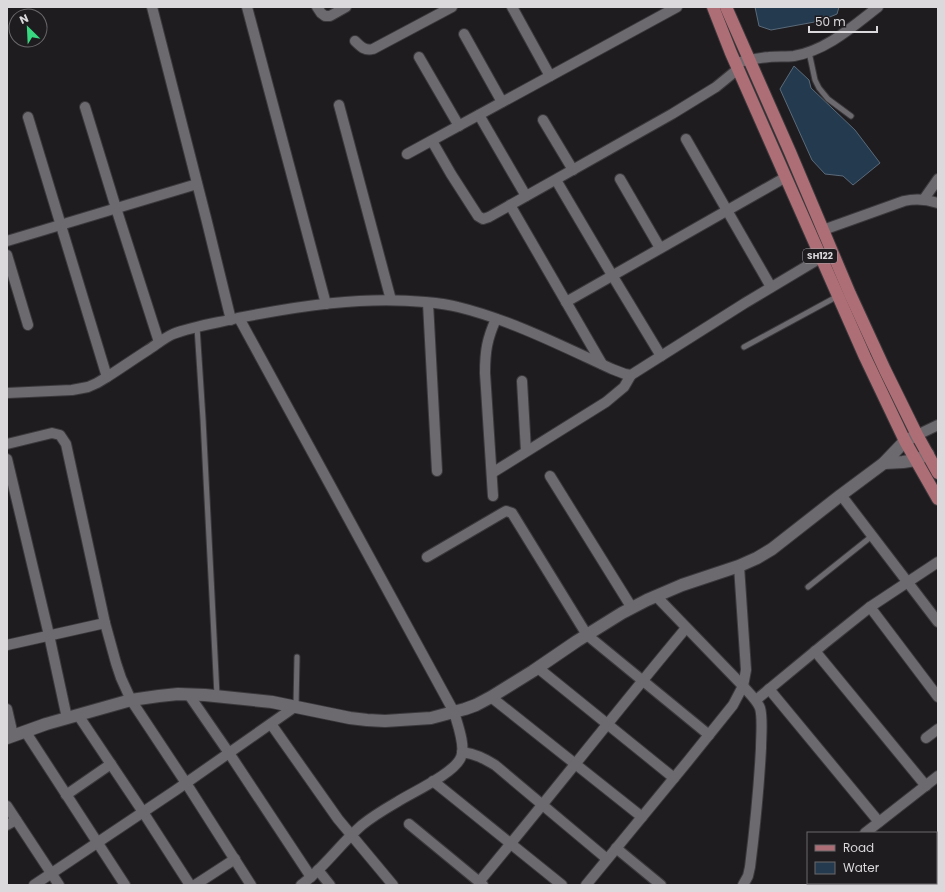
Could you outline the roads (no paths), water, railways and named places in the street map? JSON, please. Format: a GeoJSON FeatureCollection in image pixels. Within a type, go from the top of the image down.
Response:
{"type":"FeatureCollection","features":[{"type":"Feature","properties":{"kind":"main road","name":"SH122"},"geometry":{"type":"LineString","coordinates":[[713,7],[737,66],[865,357],[905,441],[938,499]]}},
{"type":"Feature","properties":{"kind":"main road","name":"SH122"},"geometry":{"type":"LineString","coordinates":[[726,7],[850,294],[885,370],[938,473]]}},
{"type":"Feature","properties":{"kind":"street"},"geometry":{"type":"LineString","coordinates":[[152,7],[207,222],[235,319],[454,712],[463,748],[462,756],[450,769],[433,781],[402,798],[371,818],[351,835],[301,885]]}},
{"type":"Feature","properties":{"kind":"street"},"geometry":{"type":"LineString","coordinates":[[247,7],[326,304]]}},
{"type":"Feature","properties":{"kind":"street"},"geometry":{"type":"LineString","coordinates":[[317,7],[325,16],[330,16],[346,7]]}},
{"type":"Feature","properties":{"kind":"street"},"geometry":{"type":"LineString","coordinates":[[355,41],[365,50],[373,49],[434,11],[452,7]]}},
{"type":"Feature","properties":{"kind":"street"},"geometry":{"type":"LineString","coordinates":[[512,7],[550,76]]}},
{"type":"Feature","properties":{"kind":"street"},"geometry":{"type":"LineString","coordinates":[[407,154],[677,7]]}},
{"type":"Feature","properties":{"kind":"street"},"geometry":{"type":"LineString","coordinates":[[432,141],[478,216],[483,219],[489,218],[716,87],[737,66],[749,60],[794,56],[809,52],[838,38],[878,7]]}},
{"type":"Feature","properties":{"kind":"street"},"geometry":{"type":"LineString","coordinates":[[464,34],[502,102]]}},
{"type":"Feature","properties":{"kind":"street"},"geometry":{"type":"LineString","coordinates":[[419,57],[459,126]]}},
{"type":"Feature","properties":{"kind":"street"},"geometry":{"type":"LineString","coordinates":[[339,105],[391,300]]}},
{"type":"Feature","properties":{"kind":"street"},"geometry":{"type":"LineString","coordinates":[[85,107],[159,342]]}},
{"type":"Feature","properties":{"kind":"street"},"geometry":{"type":"LineString","coordinates":[[479,115],[526,196]]}},
{"type":"Feature","properties":{"kind":"street"},"geometry":{"type":"LineString","coordinates":[[28,117],[107,377]]}},
{"type":"Feature","properties":{"kind":"street"},"geometry":{"type":"LineString","coordinates":[[543,120],[573,170]]}},
{"type":"Feature","properties":{"kind":"street"},"geometry":{"type":"LineString","coordinates":[[686,139],[771,287]]}},
{"type":"Feature","properties":{"kind":"street"},"geometry":{"type":"LineString","coordinates":[[566,302],[786,177]]}},
{"type":"Feature","properties":{"kind":"street"},"geometry":{"type":"LineString","coordinates":[[620,179],[660,248]]}},
{"type":"Feature","properties":{"kind":"street"},"geometry":{"type":"LineString","coordinates":[[924,199],[938,179]]}},
{"type":"Feature","properties":{"kind":"street"},"geometry":{"type":"LineString","coordinates":[[556,180],[661,356]]}},
{"type":"Feature","properties":{"kind":"street"},"geometry":{"type":"LineString","coordinates":[[7,241],[197,184]]}},
{"type":"Feature","properties":{"kind":"street"},"geometry":{"type":"LineString","coordinates":[[823,230],[904,200],[924,199],[938,203]]}},
{"type":"Feature","properties":{"kind":"street"},"geometry":{"type":"LineString","coordinates":[[510,205],[602,364]]}},
{"type":"Feature","properties":{"kind":"street"},"geometry":{"type":"LineString","coordinates":[[492,473],[606,402],[624,387],[631,374],[832,251]]}},
{"type":"Feature","properties":{"kind":"street"},"geometry":{"type":"LineString","coordinates":[[7,255],[28,326]]}},
{"type":"Feature","properties":{"kind":"street"},"geometry":{"type":"LineString","coordinates":[[7,393],[72,390],[97,383],[159,342],[172,335],[197,327],[262,314],[326,304],[391,300],[456,306],[487,315],[625,374],[631,374]]}},
{"type":"Feature","properties":{"kind":"street"},"geometry":{"type":"LineString","coordinates":[[428,303],[437,472]]}},
{"type":"Feature","properties":{"kind":"street"},"geometry":{"type":"LineString","coordinates":[[493,496],[485,359],[488,340],[496,319]]}},
{"type":"Feature","properties":{"kind":"street"},"geometry":{"type":"LineString","coordinates":[[522,382],[526,451]]}},
{"type":"Feature","properties":{"kind":"street"},"geometry":{"type":"LineString","coordinates":[[15,734],[131,700],[178,694],[217,696],[272,702],[350,718],[385,721],[431,718],[476,705],[538,668],[622,613],[682,585],[739,566],[772,549],[884,463],[905,441],[938,425]]}},
{"type":"Feature","properties":{"kind":"street"},"geometry":{"type":"LineString","coordinates":[[7,444],[52,433],[60,435],[66,444],[105,623],[121,678],[131,700],[251,885]]}},
{"type":"Feature","properties":{"kind":"street"},"geometry":{"type":"LineString","coordinates":[[884,463],[916,460],[928,454]]}},
{"type":"Feature","properties":{"kind":"street"},"geometry":{"type":"LineString","coordinates":[[7,459],[49,635],[73,716],[111,764],[190,885]]}},
{"type":"Feature","properties":{"kind":"street"},"geometry":{"type":"LineString","coordinates":[[550,476],[632,608]]}},
{"type":"Feature","properties":{"kind":"street"},"geometry":{"type":"LineString","coordinates":[[841,495],[938,622]]}},
{"type":"Feature","properties":{"kind":"street"},"geometry":{"type":"LineString","coordinates":[[427,557],[499,515],[506,512],[512,513],[587,635],[709,735]]}},
{"type":"Feature","properties":{"kind":"street"},"geometry":{"type":"LineString","coordinates":[[756,700],[870,607],[938,562]]}},
{"type":"Feature","properties":{"kind":"street"},"geometry":{"type":"LineString","coordinates":[[586,885],[733,705],[743,686],[746,670],[739,566]]}},
{"type":"Feature","properties":{"kind":"street"},"geometry":{"type":"LineString","coordinates":[[656,596],[743,686],[756,700],[760,707],[760,769],[750,867],[748,876],[742,885]]}},
{"type":"Feature","properties":{"kind":"street"},"geometry":{"type":"LineString","coordinates":[[870,607],[938,697]]}},
{"type":"Feature","properties":{"kind":"street"},"geometry":{"type":"LineString","coordinates":[[7,645],[105,623]]}},
{"type":"Feature","properties":{"kind":"street"},"geometry":{"type":"LineString","coordinates":[[409,824],[481,883],[607,724],[686,628]]}},
{"type":"Feature","properties":{"kind":"street"},"geometry":{"type":"LineString","coordinates":[[815,651],[926,786]]}},
{"type":"Feature","properties":{"kind":"street"},"geometry":{"type":"LineString","coordinates":[[538,668],[674,778]]}},
{"type":"Feature","properties":{"kind":"street"},"geometry":{"type":"LineString","coordinates":[[769,689],[879,822]]}},
{"type":"Feature","properties":{"kind":"street"},"geometry":{"type":"LineString","coordinates":[[189,695],[314,873],[330,885]]}},
{"type":"Feature","properties":{"kind":"street"},"geometry":{"type":"LineString","coordinates":[[491,697],[642,817]]}},
{"type":"Feature","properties":{"kind":"street"},"geometry":{"type":"LineString","coordinates":[[34,885],[186,783],[296,706]]}},
{"type":"Feature","properties":{"kind":"street"},"geometry":{"type":"LineString","coordinates":[[7,709],[15,734],[66,795],[125,885]]}},
{"type":"Feature","properties":{"kind":"street"},"geometry":{"type":"LineString","coordinates":[[271,724],[326,804],[392,885]]}},
{"type":"Feature","properties":{"kind":"street"},"geometry":{"type":"LineString","coordinates":[[926,738],[938,729]]}},
{"type":"Feature","properties":{"kind":"street"},"geometry":{"type":"LineString","coordinates":[[462,752],[482,757],[495,765],[606,859]]}},
{"type":"Feature","properties":{"kind":"street"},"geometry":{"type":"LineString","coordinates":[[66,795],[111,764]]}},
{"type":"Feature","properties":{"kind":"street"},"geometry":{"type":"LineString","coordinates":[[866,832],[938,776]]}},
{"type":"Feature","properties":{"kind":"street"},"geometry":{"type":"LineString","coordinates":[[433,781],[562,885]]}},
{"type":"Feature","properties":{"kind":"street"},"geometry":{"type":"LineString","coordinates":[[7,806],[59,885]]}},
{"type":"Feature","properties":{"kind":"street"},"geometry":{"type":"LineString","coordinates":[[7,825],[16,820]]}},
{"type":"Feature","properties":{"kind":"street"},"geometry":{"type":"LineString","coordinates":[[616,848],[661,885]]}},
{"type":"Feature","properties":{"kind":"street"},"geometry":{"type":"LineString","coordinates":[[195,885],[235,859]]}},
{"type":"Feature","properties":{"kind":"lane"},"geometry":{"type":"LineString","coordinates":[[809,52],[815,80],[819,88],[828,99],[851,116]]}},
{"type":"Feature","properties":{"kind":"lane"},"geometry":{"type":"LineString","coordinates":[[744,347],[838,296]]}},
{"type":"Feature","properties":{"kind":"lane"},"geometry":{"type":"LineString","coordinates":[[197,327],[217,696]]}},
{"type":"Feature","properties":{"kind":"lane"},"geometry":{"type":"LineString","coordinates":[[808,587],[872,536]]}},
{"type":"Feature","properties":{"kind":"lane"},"geometry":{"type":"LineString","coordinates":[[296,706],[297,657]]}},
{"type":"Feature","properties":{"kind":"water"},"geometry":{"type":"Polygon","coordinates":[[[755,7],[839,7],[837,14],[820,21],[771,30],[759,26],[755,7]]]}},
{"type":"Feature","properties":{"kind":"water"},"geometry":{"type":"Polygon","coordinates":[[[794,66],[809,80],[811,88],[855,130],[880,163],[853,185],[843,176],[825,174],[812,160],[780,89],[794,66]]]}}]}
